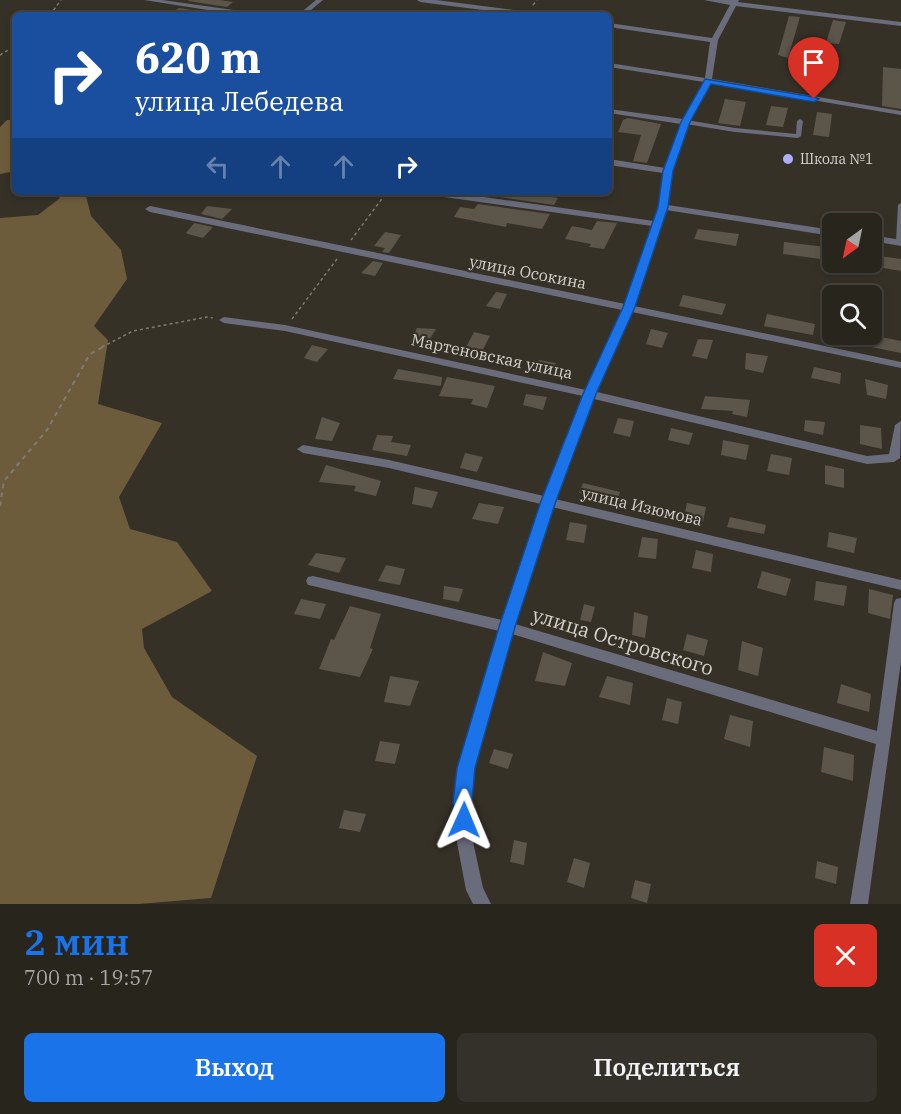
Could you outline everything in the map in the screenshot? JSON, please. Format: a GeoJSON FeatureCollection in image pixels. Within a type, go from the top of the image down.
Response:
{"type":"FeatureCollection","features":[{"type":"Feature","properties":{"kind":"street"},"geometry":{"type":"LineString","coordinates":[[147,0],[233,12]]}},
{"type":"Feature","properties":{"kind":"street"},"geometry":{"type":"LineString","coordinates":[[305,12],[320,0]]}},
{"type":"Feature","properties":{"kind":"street"},"geometry":{"type":"LineString","coordinates":[[420,0],[514,12]]}},
{"type":"Feature","properties":{"kind":"street"},"geometry":{"type":"LineString","coordinates":[[707,0],[901,24]]}},
{"type":"Feature","properties":{"kind":"street"},"geometry":{"type":"LineString","coordinates":[[482,904],[476,890],[465,837],[462,802],[466,768],[507,627],[548,501],[590,394],[629,307],[663,207],[668,171],[686,122],[708,81],[714,40],[735,2]]}},
{"type":"Feature","properties":{"kind":"street"},"geometry":{"type":"LineString","coordinates":[[612,25],[714,40]]}},
{"type":"Feature","properties":{"kind":"street"},"geometry":{"type":"LineString","coordinates":[[612,65],[901,113]]}},
{"type":"Feature","properties":{"kind":"street"},"geometry":{"type":"LineString","coordinates":[[612,111],[686,122]]}},
{"type":"Feature","properties":{"kind":"street"},"geometry":{"type":"LineString","coordinates":[[612,162],[668,171]]}},
{"type":"Feature","properties":{"kind":"street"},"geometry":{"type":"LineString","coordinates":[[451,195],[657,224]]}},
{"type":"Feature","properties":{"kind":"street"},"geometry":{"type":"LineString","coordinates":[[663,207],[822,231]]}},
{"type":"Feature","properties":{"kind":"street","name":"улица Осокина"},"geometry":{"type":"LineString","coordinates":[[150,209],[901,365]]}},
{"type":"Feature","properties":{"kind":"street"},"geometry":{"type":"LineString","coordinates":[[882,240],[900,243]]}},
{"type":"Feature","properties":{"kind":"street","name":"Мартеновская улица"},"geometry":{"type":"LineString","coordinates":[[224,320],[285,328],[590,394],[867,460],[894,459],[901,425]]}},
{"type":"Feature","properties":{"kind":"street","name":"улица Изюмова"},"geometry":{"type":"LineString","coordinates":[[303,449],[389,464],[901,585]]}},
{"type":"Feature","properties":{"kind":"street","name":"улица Островского"},"geometry":{"type":"LineString","coordinates":[[313,581],[507,627],[884,740]]}},
{"type":"Feature","properties":{"kind":"street"},"geometry":{"type":"LineString","coordinates":[[859,904],[884,740],[901,603]]}},
{"type":"Feature","properties":{"kind":"lane"},"geometry":{"type":"LineString","coordinates":[[686,122],[735,130],[798,136],[800,121]]}},
{"type":"Feature","properties":{"kind":"lane"},"geometry":{"type":"LineString","coordinates":[[900,243],[901,205]]}},
{"type":"Feature","properties":{"kind":"path"},"geometry":{"type":"LineString","coordinates":[[285,328],[385,195]]}},
{"type":"Feature","properties":{"kind":"path"},"geometry":{"type":"LineString","coordinates":[[0,506],[4,481],[47,430],[90,354],[133,330],[207,317],[224,320]]}},
{"type":"Feature","properties":{"kind":"shaded area"},"geometry":{"type":"Polygon","coordinates":[[[7,120],[12,120],[12,172],[0,174],[0,127],[7,120]]]}},
{"type":"Feature","properties":{"kind":"shaded area"},"geometry":{"type":"Polygon","coordinates":[[[56,195],[86,195],[91,216],[121,250],[127,279],[94,326],[108,340],[98,404],[162,423],[119,497],[130,529],[177,542],[212,591],[142,629],[144,648],[172,697],[257,756],[211,898],[139,904],[0,904],[0,218],[38,215],[60,198],[56,195]]]}},
{"type":"Feature","properties":{"kind":"building"},"geometry":{"type":"Polygon","coordinates":[[[189,0],[219,0],[233,2],[227,7],[189,0]]]}},
{"type":"Feature","properties":{"kind":"building"},"geometry":{"type":"Polygon","coordinates":[[[179,8],[205,12],[172,12],[179,8]]]}},
{"type":"Feature","properties":{"kind":"building"},"geometry":{"type":"Polygon","coordinates":[[[789,16],[800,17],[788,58],[778,55],[789,16]]]}},
{"type":"Feature","properties":{"kind":"building"},"geometry":{"type":"Polygon","coordinates":[[[833,20],[846,22],[839,44],[826,43],[833,20]]]}},
{"type":"Feature","properties":{"kind":"building"},"geometry":{"type":"Polygon","coordinates":[[[883,67],[901,69],[901,109],[882,106],[883,67]]]}},
{"type":"Feature","properties":{"kind":"building"},"geometry":{"type":"Polygon","coordinates":[[[725,99],[746,102],[740,126],[718,123],[725,99]]]}},
{"type":"Feature","properties":{"kind":"building"},"geometry":{"type":"Polygon","coordinates":[[[771,106],[788,108],[783,127],[766,125],[771,106]]]}},
{"type":"Feature","properties":{"kind":"building"},"geometry":{"type":"Polygon","coordinates":[[[817,112],[832,114],[829,137],[813,135],[817,112]]]}},
{"type":"Feature","properties":{"kind":"building"},"geometry":{"type":"Polygon","coordinates":[[[628,118],[661,124],[647,163],[633,161],[641,135],[618,132],[623,120],[628,118]]]}},
{"type":"Feature","properties":{"kind":"building"},"geometry":{"type":"Polygon","coordinates":[[[485,195],[540,195],[558,198],[554,205],[485,195]]]}},
{"type":"Feature","properties":{"kind":"building"},"geometry":{"type":"Polygon","coordinates":[[[478,204],[550,214],[542,229],[507,223],[506,227],[454,217],[460,207],[474,209],[478,204]]]}},
{"type":"Feature","properties":{"kind":"building"},"geometry":{"type":"Polygon","coordinates":[[[207,206],[232,209],[222,219],[201,214],[207,206]]]}},
{"type":"Feature","properties":{"kind":"building"},"geometry":{"type":"Polygon","coordinates":[[[597,221],[617,223],[604,249],[565,239],[572,226],[592,230],[597,221]]]}},
{"type":"Feature","properties":{"kind":"building"},"geometry":{"type":"Polygon","coordinates":[[[194,223],[213,227],[203,238],[186,233],[194,223]]]}},
{"type":"Feature","properties":{"kind":"building"},"geometry":{"type":"Polygon","coordinates":[[[698,229],[739,234],[736,246],[694,239],[698,229]]]}},
{"type":"Feature","properties":{"kind":"building"},"geometry":{"type":"Polygon","coordinates":[[[385,232],[401,235],[389,253],[382,252],[385,248],[374,246],[385,232]]]}},
{"type":"Feature","properties":{"kind":"building"},"geometry":{"type":"Polygon","coordinates":[[[784,242],[822,247],[822,259],[783,254],[784,242]]]}},
{"type":"Feature","properties":{"kind":"building"},"geometry":{"type":"Polygon","coordinates":[[[882,256],[901,259],[901,271],[882,268],[882,256]]]}},
{"type":"Feature","properties":{"kind":"building"},"geometry":{"type":"Polygon","coordinates":[[[373,261],[383,263],[375,276],[361,273],[373,261]]]}},
{"type":"Feature","properties":{"kind":"building"},"geometry":{"type":"Polygon","coordinates":[[[496,292],[507,294],[500,309],[486,306],[496,292]]]}},
{"type":"Feature","properties":{"kind":"building"},"geometry":{"type":"Polygon","coordinates":[[[683,295],[726,304],[722,315],[679,306],[683,295]]]}},
{"type":"Feature","properties":{"kind":"building"},"geometry":{"type":"Polygon","coordinates":[[[767,314],[815,324],[813,335],[764,326],[767,314]]]}},
{"type":"Feature","properties":{"kind":"building"},"geometry":{"type":"Polygon","coordinates":[[[417,328],[436,329],[426,345],[410,342],[417,328]]]}},
{"type":"Feature","properties":{"kind":"building"},"geometry":{"type":"Polygon","coordinates":[[[651,329],[668,333],[662,348],[646,344],[651,329]]]}},
{"type":"Feature","properties":{"kind":"building"},"geometry":{"type":"Polygon","coordinates":[[[474,332],[490,336],[478,359],[461,357],[474,332]]]}},
{"type":"Feature","properties":{"kind":"building"},"geometry":{"type":"Polygon","coordinates":[[[882,337],[901,341],[901,353],[861,345],[882,345],[882,337]]]}},
{"type":"Feature","properties":{"kind":"building"},"geometry":{"type":"Polygon","coordinates":[[[698,339],[713,340],[707,359],[692,356],[698,339]]]}},
{"type":"Feature","properties":{"kind":"building"},"geometry":{"type":"Polygon","coordinates":[[[312,345],[328,349],[317,362],[304,358],[312,345]]]}},
{"type":"Feature","properties":{"kind":"building"},"geometry":{"type":"Polygon","coordinates":[[[746,353],[768,356],[763,373],[745,369],[746,353]]]}},
{"type":"Feature","properties":{"kind":"building"},"geometry":{"type":"Polygon","coordinates":[[[539,360],[556,363],[550,375],[535,372],[539,360]]]}},
{"type":"Feature","properties":{"kind":"building"},"geometry":{"type":"Polygon","coordinates":[[[814,367],[841,373],[840,384],[811,378],[814,367]]]}},
{"type":"Feature","properties":{"kind":"building"},"geometry":{"type":"Polygon","coordinates":[[[398,369],[442,377],[441,386],[393,379],[398,369]]]}},
{"type":"Feature","properties":{"kind":"building"},"geometry":{"type":"Polygon","coordinates":[[[447,377],[495,386],[487,408],[471,404],[473,399],[439,396],[447,377]]]}},
{"type":"Feature","properties":{"kind":"building"},"geometry":{"type":"Polygon","coordinates":[[[865,379],[888,385],[886,399],[867,395],[865,379]]]}},
{"type":"Feature","properties":{"kind":"building"},"geometry":{"type":"Polygon","coordinates":[[[526,394],[547,397],[543,410],[523,405],[526,394]]]}},
{"type":"Feature","properties":{"kind":"building"},"geometry":{"type":"Polygon","coordinates":[[[705,396],[750,400],[747,417],[732,414],[733,411],[701,409],[705,396]]]}},
{"type":"Feature","properties":{"kind":"building"},"geometry":{"type":"Polygon","coordinates":[[[322,417],[340,423],[332,441],[315,439],[322,417]]]}},
{"type":"Feature","properties":{"kind":"building"},"geometry":{"type":"Polygon","coordinates":[[[618,418],[634,421],[630,437],[613,433],[618,418]]]}},
{"type":"Feature","properties":{"kind":"building"},"geometry":{"type":"Polygon","coordinates":[[[805,420],[825,422],[823,435],[804,431],[805,420]]]}},
{"type":"Feature","properties":{"kind":"building"},"geometry":{"type":"Polygon","coordinates":[[[860,425],[881,428],[882,449],[860,444],[860,425]]]}},
{"type":"Feature","properties":{"kind":"building"},"geometry":{"type":"Polygon","coordinates":[[[671,428],[693,433],[689,445],[668,440],[671,428]]]}},
{"type":"Feature","properties":{"kind":"building"},"geometry":{"type":"Polygon","coordinates":[[[377,435],[393,436],[391,442],[411,445],[407,456],[372,450],[377,435]]]}},
{"type":"Feature","properties":{"kind":"building"},"geometry":{"type":"Polygon","coordinates":[[[723,440],[749,445],[746,460],[721,455],[723,440]]]}},
{"type":"Feature","properties":{"kind":"building"},"geometry":{"type":"Polygon","coordinates":[[[465,453],[483,457],[477,472],[460,468],[465,453]]]}},
{"type":"Feature","properties":{"kind":"building"},"geometry":{"type":"Polygon","coordinates":[[[771,454],[792,458],[789,475],[767,471],[771,454]]]}},
{"type":"Feature","properties":{"kind":"building"},"geometry":{"type":"Polygon","coordinates":[[[326,465],[381,481],[376,496],[354,491],[356,486],[319,482],[326,465]]]}},
{"type":"Feature","properties":{"kind":"building"},"geometry":{"type":"Polygon","coordinates":[[[825,465],[844,469],[844,488],[825,484],[825,465]]]}},
{"type":"Feature","properties":{"kind":"building"},"geometry":{"type":"Polygon","coordinates":[[[583,483],[620,492],[617,502],[579,493],[583,483]]]}},
{"type":"Feature","properties":{"kind":"building"},"geometry":{"type":"Polygon","coordinates":[[[415,487],[438,492],[432,508],[412,504],[415,487]]]}},
{"type":"Feature","properties":{"kind":"building"},"geometry":{"type":"Polygon","coordinates":[[[479,503],[504,507],[498,524],[472,519],[479,503]]]}},
{"type":"Feature","properties":{"kind":"building"},"geometry":{"type":"Polygon","coordinates":[[[687,503],[706,507],[703,522],[684,517],[687,503]]]}},
{"type":"Feature","properties":{"kind":"building"},"geometry":{"type":"Polygon","coordinates":[[[730,517],[766,525],[764,534],[727,527],[730,517]]]}},
{"type":"Feature","properties":{"kind":"building"},"geometry":{"type":"Polygon","coordinates":[[[570,522],[587,525],[584,543],[566,540],[570,522]]]}},
{"type":"Feature","properties":{"kind":"building"},"geometry":{"type":"Polygon","coordinates":[[[829,532],[857,538],[854,553],[827,547],[829,532]]]}},
{"type":"Feature","properties":{"kind":"building"},"geometry":{"type":"Polygon","coordinates":[[[642,537],[658,539],[656,559],[638,557],[642,537]]]}},
{"type":"Feature","properties":{"kind":"building"},"geometry":{"type":"Polygon","coordinates":[[[696,550],[713,554],[711,572],[692,568],[696,550]]]}},
{"type":"Feature","properties":{"kind":"building"},"geometry":{"type":"Polygon","coordinates":[[[316,553],[346,558],[339,573],[308,565],[316,553]]]}},
{"type":"Feature","properties":{"kind":"building"},"geometry":{"type":"Polygon","coordinates":[[[386,565],[405,569],[400,585],[378,581],[386,565]]]}},
{"type":"Feature","properties":{"kind":"building"},"geometry":{"type":"Polygon","coordinates":[[[762,571],[791,579],[786,596],[757,588],[762,571]]]}},
{"type":"Feature","properties":{"kind":"building"},"geometry":{"type":"Polygon","coordinates":[[[816,581],[847,586],[844,606],[814,600],[816,581]]]}},
{"type":"Feature","properties":{"kind":"building"},"geometry":{"type":"Polygon","coordinates":[[[444,586],[463,589],[459,602],[443,599],[444,586]]]}},
{"type":"Feature","properties":{"kind":"building"},"geometry":{"type":"Polygon","coordinates":[[[869,589],[893,595],[890,619],[868,613],[869,589]]]}},
{"type":"Feature","properties":{"kind":"building"},"geometry":{"type":"Polygon","coordinates":[[[301,599],[326,604],[320,619],[294,614],[301,599]]]}},
{"type":"Feature","properties":{"kind":"building"},"geometry":{"type":"Polygon","coordinates":[[[584,604],[595,607],[591,622],[580,620],[584,604]]]}},
{"type":"Feature","properties":{"kind":"building"},"geometry":{"type":"Polygon","coordinates":[[[350,606],[381,614],[370,648],[373,649],[360,677],[319,669],[331,639],[334,640],[350,606]]]}},
{"type":"Feature","properties":{"kind":"building"},"geometry":{"type":"Polygon","coordinates":[[[634,612],[648,616],[645,638],[632,635],[634,612]]]}},
{"type":"Feature","properties":{"kind":"building"},"geometry":{"type":"Polygon","coordinates":[[[687,634],[708,640],[704,656],[683,650],[687,634]]]}},
{"type":"Feature","properties":{"kind":"building"},"geometry":{"type":"Polygon","coordinates":[[[742,641],[763,648],[758,676],[738,670],[742,641]]]}},
{"type":"Feature","properties":{"kind":"building"},"geometry":{"type":"Polygon","coordinates":[[[543,652],[572,663],[565,686],[535,681],[543,652]]]}},
{"type":"Feature","properties":{"kind":"building"},"geometry":{"type":"Polygon","coordinates":[[[390,676],[419,681],[410,706],[384,702],[390,676]]]}},
{"type":"Feature","properties":{"kind":"building"},"geometry":{"type":"Polygon","coordinates":[[[607,676],[633,683],[630,705],[599,697],[607,676]]]}},
{"type":"Feature","properties":{"kind":"building"},"geometry":{"type":"Polygon","coordinates":[[[841,684],[871,694],[869,712],[837,703],[841,684]]]}},
{"type":"Feature","properties":{"kind":"building"},"geometry":{"type":"Polygon","coordinates":[[[667,698],[682,702],[678,724],[662,720],[667,698]]]}},
{"type":"Feature","properties":{"kind":"building"},"geometry":{"type":"Polygon","coordinates":[[[730,715],[753,721],[750,747],[724,739],[730,715]]]}},
{"type":"Feature","properties":{"kind":"building"},"geometry":{"type":"Polygon","coordinates":[[[380,741],[400,744],[395,764],[375,761],[380,741]]]}},
{"type":"Feature","properties":{"kind":"building"},"geometry":{"type":"Polygon","coordinates":[[[824,747],[854,755],[853,781],[821,772],[824,747]]]}},
{"type":"Feature","properties":{"kind":"building"},"geometry":{"type":"Polygon","coordinates":[[[494,749],[513,754],[508,769],[489,763],[494,749]]]}},
{"type":"Feature","properties":{"kind":"building"},"geometry":{"type":"Polygon","coordinates":[[[344,810],[366,814],[360,832],[339,828],[344,810]]]}},
{"type":"Feature","properties":{"kind":"building"},"geometry":{"type":"Polygon","coordinates":[[[514,840],[527,843],[524,865],[510,862],[514,840]]]}},
{"type":"Feature","properties":{"kind":"building"},"geometry":{"type":"Polygon","coordinates":[[[574,858],[590,863],[584,888],[567,882],[574,858]]]}},
{"type":"Feature","properties":{"kind":"building"},"geometry":{"type":"Polygon","coordinates":[[[817,861],[838,867],[836,884],[815,878],[817,861]]]}},
{"type":"Feature","properties":{"kind":"building"},"geometry":{"type":"Polygon","coordinates":[[[635,880],[651,884],[647,903],[631,898],[635,880]]]}},
{"type":"Feature","properties":{"kind":"place","name":"Школа №1"},"geometry":{"type":"Point","coordinates":[788,159]}},
{"type":"Feature","properties":{"kind":"route"},"geometry":{"type":"LineString","coordinates":[[464,820],[462,802],[466,768],[507,627],[548,501],[590,394],[629,307],[663,207],[668,171],[686,122],[708,81],[814,99]]}}]}
